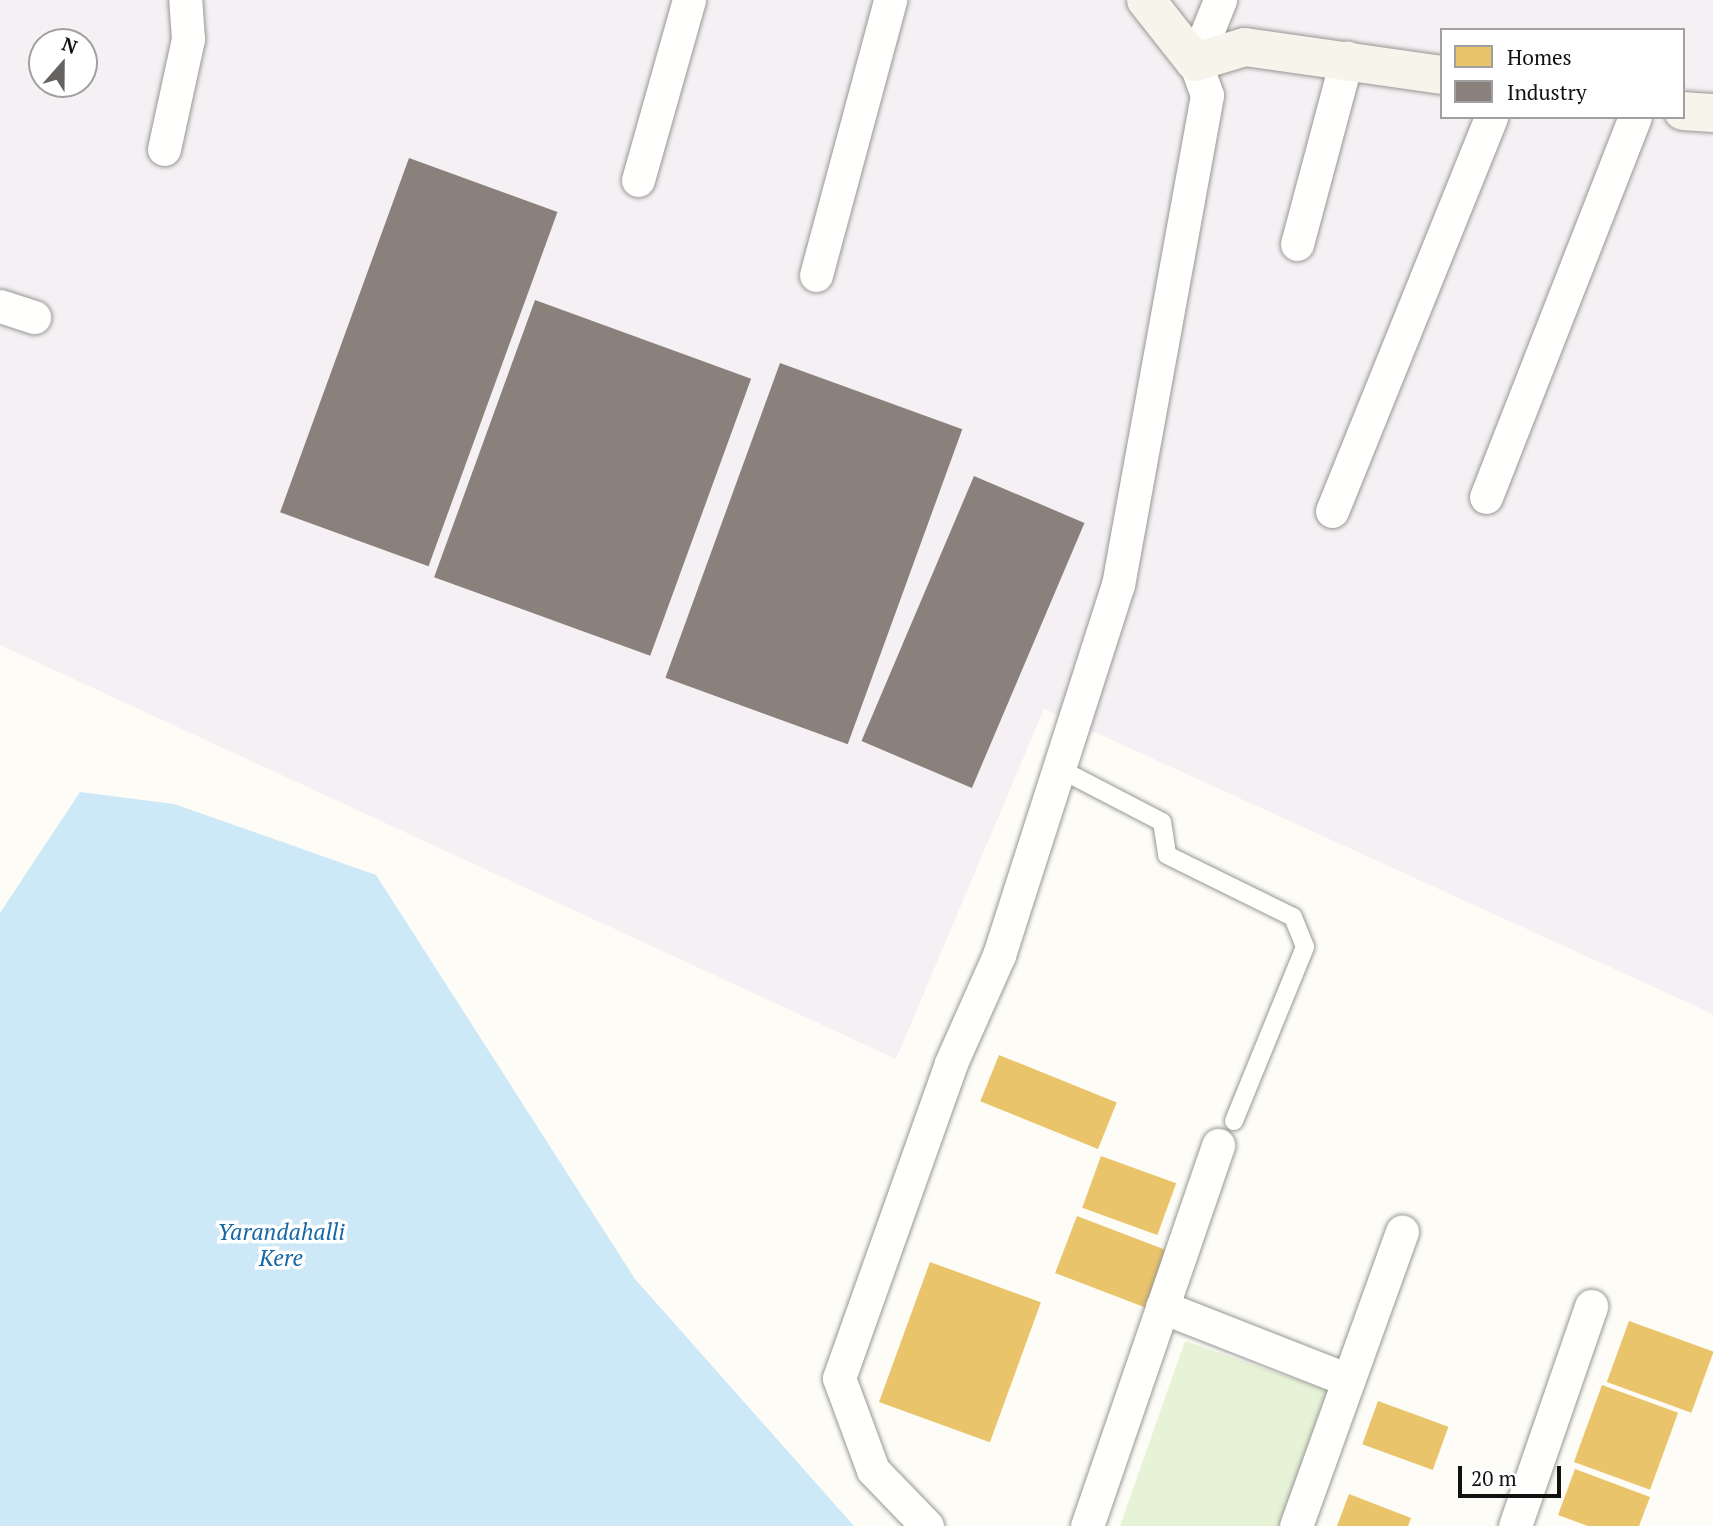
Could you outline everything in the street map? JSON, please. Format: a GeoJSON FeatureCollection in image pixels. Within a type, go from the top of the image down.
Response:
{"type":"FeatureCollection","features":[{"type":"Feature","properties":{"kind":"street"},"geometry":{"type":"LineString","coordinates":[[163,149],[188,39],[185,0]]}},
{"type":"Feature","properties":{"kind":"street"},"geometry":{"type":"LineString","coordinates":[[638,180],[689,0]]}},
{"type":"Feature","properties":{"kind":"street"},"geometry":{"type":"LineString","coordinates":[[816,275],[890,0]]}},
{"type":"Feature","properties":{"kind":"street"},"geometry":{"type":"LineString","coordinates":[[927,1526],[873,1470],[839,1378],[951,1063],[999,955],[1118,585],[1207,95],[1195,62],[1146,0]]}},
{"type":"Feature","properties":{"kind":"street"},"geometry":{"type":"LineString","coordinates":[[1195,62],[1220,0]]}},
{"type":"Feature","properties":{"kind":"street"},"geometry":{"type":"LineString","coordinates":[[1195,62],[1245,47],[1347,58],[1440,75]]}},
{"type":"Feature","properties":{"kind":"street"},"geometry":{"type":"LineString","coordinates":[[1297,244],[1347,58]]}},
{"type":"Feature","properties":{"kind":"street"},"geometry":{"type":"LineString","coordinates":[[1685,111],[1713,113]]}},
{"type":"Feature","properties":{"kind":"street"},"geometry":{"type":"LineString","coordinates":[[1332,512],[1490,119]]}},
{"type":"Feature","properties":{"kind":"street"},"geometry":{"type":"LineString","coordinates":[[1486,497],[1634,119]]}},
{"type":"Feature","properties":{"kind":"street"},"geometry":{"type":"LineString","coordinates":[[0,306],[34,317]]}},
{"type":"Feature","properties":{"kind":"street"},"geometry":{"type":"LineString","coordinates":[[1087,1526],[1162,1307],[1226,1133]]}},
{"type":"Feature","properties":{"kind":"street"},"geometry":{"type":"LineString","coordinates":[[1296,1526],[1402,1231]]}},
{"type":"Feature","properties":{"kind":"street"},"geometry":{"type":"LineString","coordinates":[[1515,1526],[1591,1306]]}},
{"type":"Feature","properties":{"kind":"street"},"geometry":{"type":"LineString","coordinates":[[1162,1307],[1349,1380]]}},
{"type":"Feature","properties":{"kind":"lane"},"geometry":{"type":"LineString","coordinates":[[1060,769],[1162,822],[1167,855],[1293,917],[1304,947],[1226,1133]]}},
{"type":"Feature","properties":{"kind":"shaded area"},"geometry":{"type":"Polygon","coordinates":[[[0,0],[1713,0],[1713,1014],[1044,709],[896,1059],[0,645],[0,0]]]}},
{"type":"Feature","properties":{"kind":"green space"},"geometry":{"type":"Polygon","coordinates":[[[1185,1341],[1329,1391],[1281,1526],[1120,1526],[1185,1341]]]}},
{"type":"Feature","properties":{"kind":"water","name":"Yarandahalli Kere"},"geometry":{"type":"Polygon","coordinates":[[[80,792],[174,804],[376,875],[635,1279],[854,1526],[0,1526],[0,913],[80,792]]]}},
{"type":"Feature","properties":{"kind":"building: Homes"},"geometry":{"type":"Polygon","coordinates":[[[999,1055],[1117,1103],[1098,1149],[980,1101],[999,1055]]]}},
{"type":"Feature","properties":{"kind":"building: Homes"},"geometry":{"type":"Polygon","coordinates":[[[1101,1156],[1176,1183],[1157,1235],[1082,1208],[1101,1156]]]}},
{"type":"Feature","properties":{"kind":"building: Homes"},"geometry":{"type":"Polygon","coordinates":[[[1077,1216],[1168,1251],[1147,1308],[1055,1273],[1077,1216]]]}},
{"type":"Feature","properties":{"kind":"building: Homes"},"geometry":{"type":"Polygon","coordinates":[[[930,1262],[1041,1302],[990,1442],[879,1402],[930,1262]]]}},
{"type":"Feature","properties":{"kind":"building: Homes"},"geometry":{"type":"Polygon","coordinates":[[[1629,1321],[1713,1352],[1691,1413],[1607,1382],[1629,1321]]]}},
{"type":"Feature","properties":{"kind":"building: Homes"},"geometry":{"type":"Polygon","coordinates":[[[1602,1385],[1678,1413],[1650,1490],[1574,1462],[1602,1385]]]}},
{"type":"Feature","properties":{"kind":"building: Homes"},"geometry":{"type":"Polygon","coordinates":[[[1378,1401],[1448,1427],[1433,1470],[1362,1444],[1378,1401]]]}},
{"type":"Feature","properties":{"kind":"building: Homes"},"geometry":{"type":"Polygon","coordinates":[[[1575,1469],[1650,1497],[1639,1526],[1588,1526],[1558,1515],[1575,1469]]]}},
{"type":"Feature","properties":{"kind":"building: Homes"},"geometry":{"type":"Polygon","coordinates":[[[1349,1494],[1411,1518],[1408,1526],[1337,1526],[1349,1494]]]}},
{"type":"Feature","properties":{"kind":"building: Industry"},"geometry":{"type":"Polygon","coordinates":[[[409,158],[557,212],[429,566],[280,512],[409,158]]]}},
{"type":"Feature","properties":{"kind":"building: Industry"},"geometry":{"type":"Polygon","coordinates":[[[535,300],[751,379],[650,656],[434,577],[535,300]]]}},
{"type":"Feature","properties":{"kind":"building: Industry"},"geometry":{"type":"Polygon","coordinates":[[[780,363],[962,429],[848,744],[665,678],[780,363]]]}},
{"type":"Feature","properties":{"kind":"building: Industry"},"geometry":{"type":"Polygon","coordinates":[[[974,476],[1084,523],[972,788],[861,741],[974,476]]]}}]}
